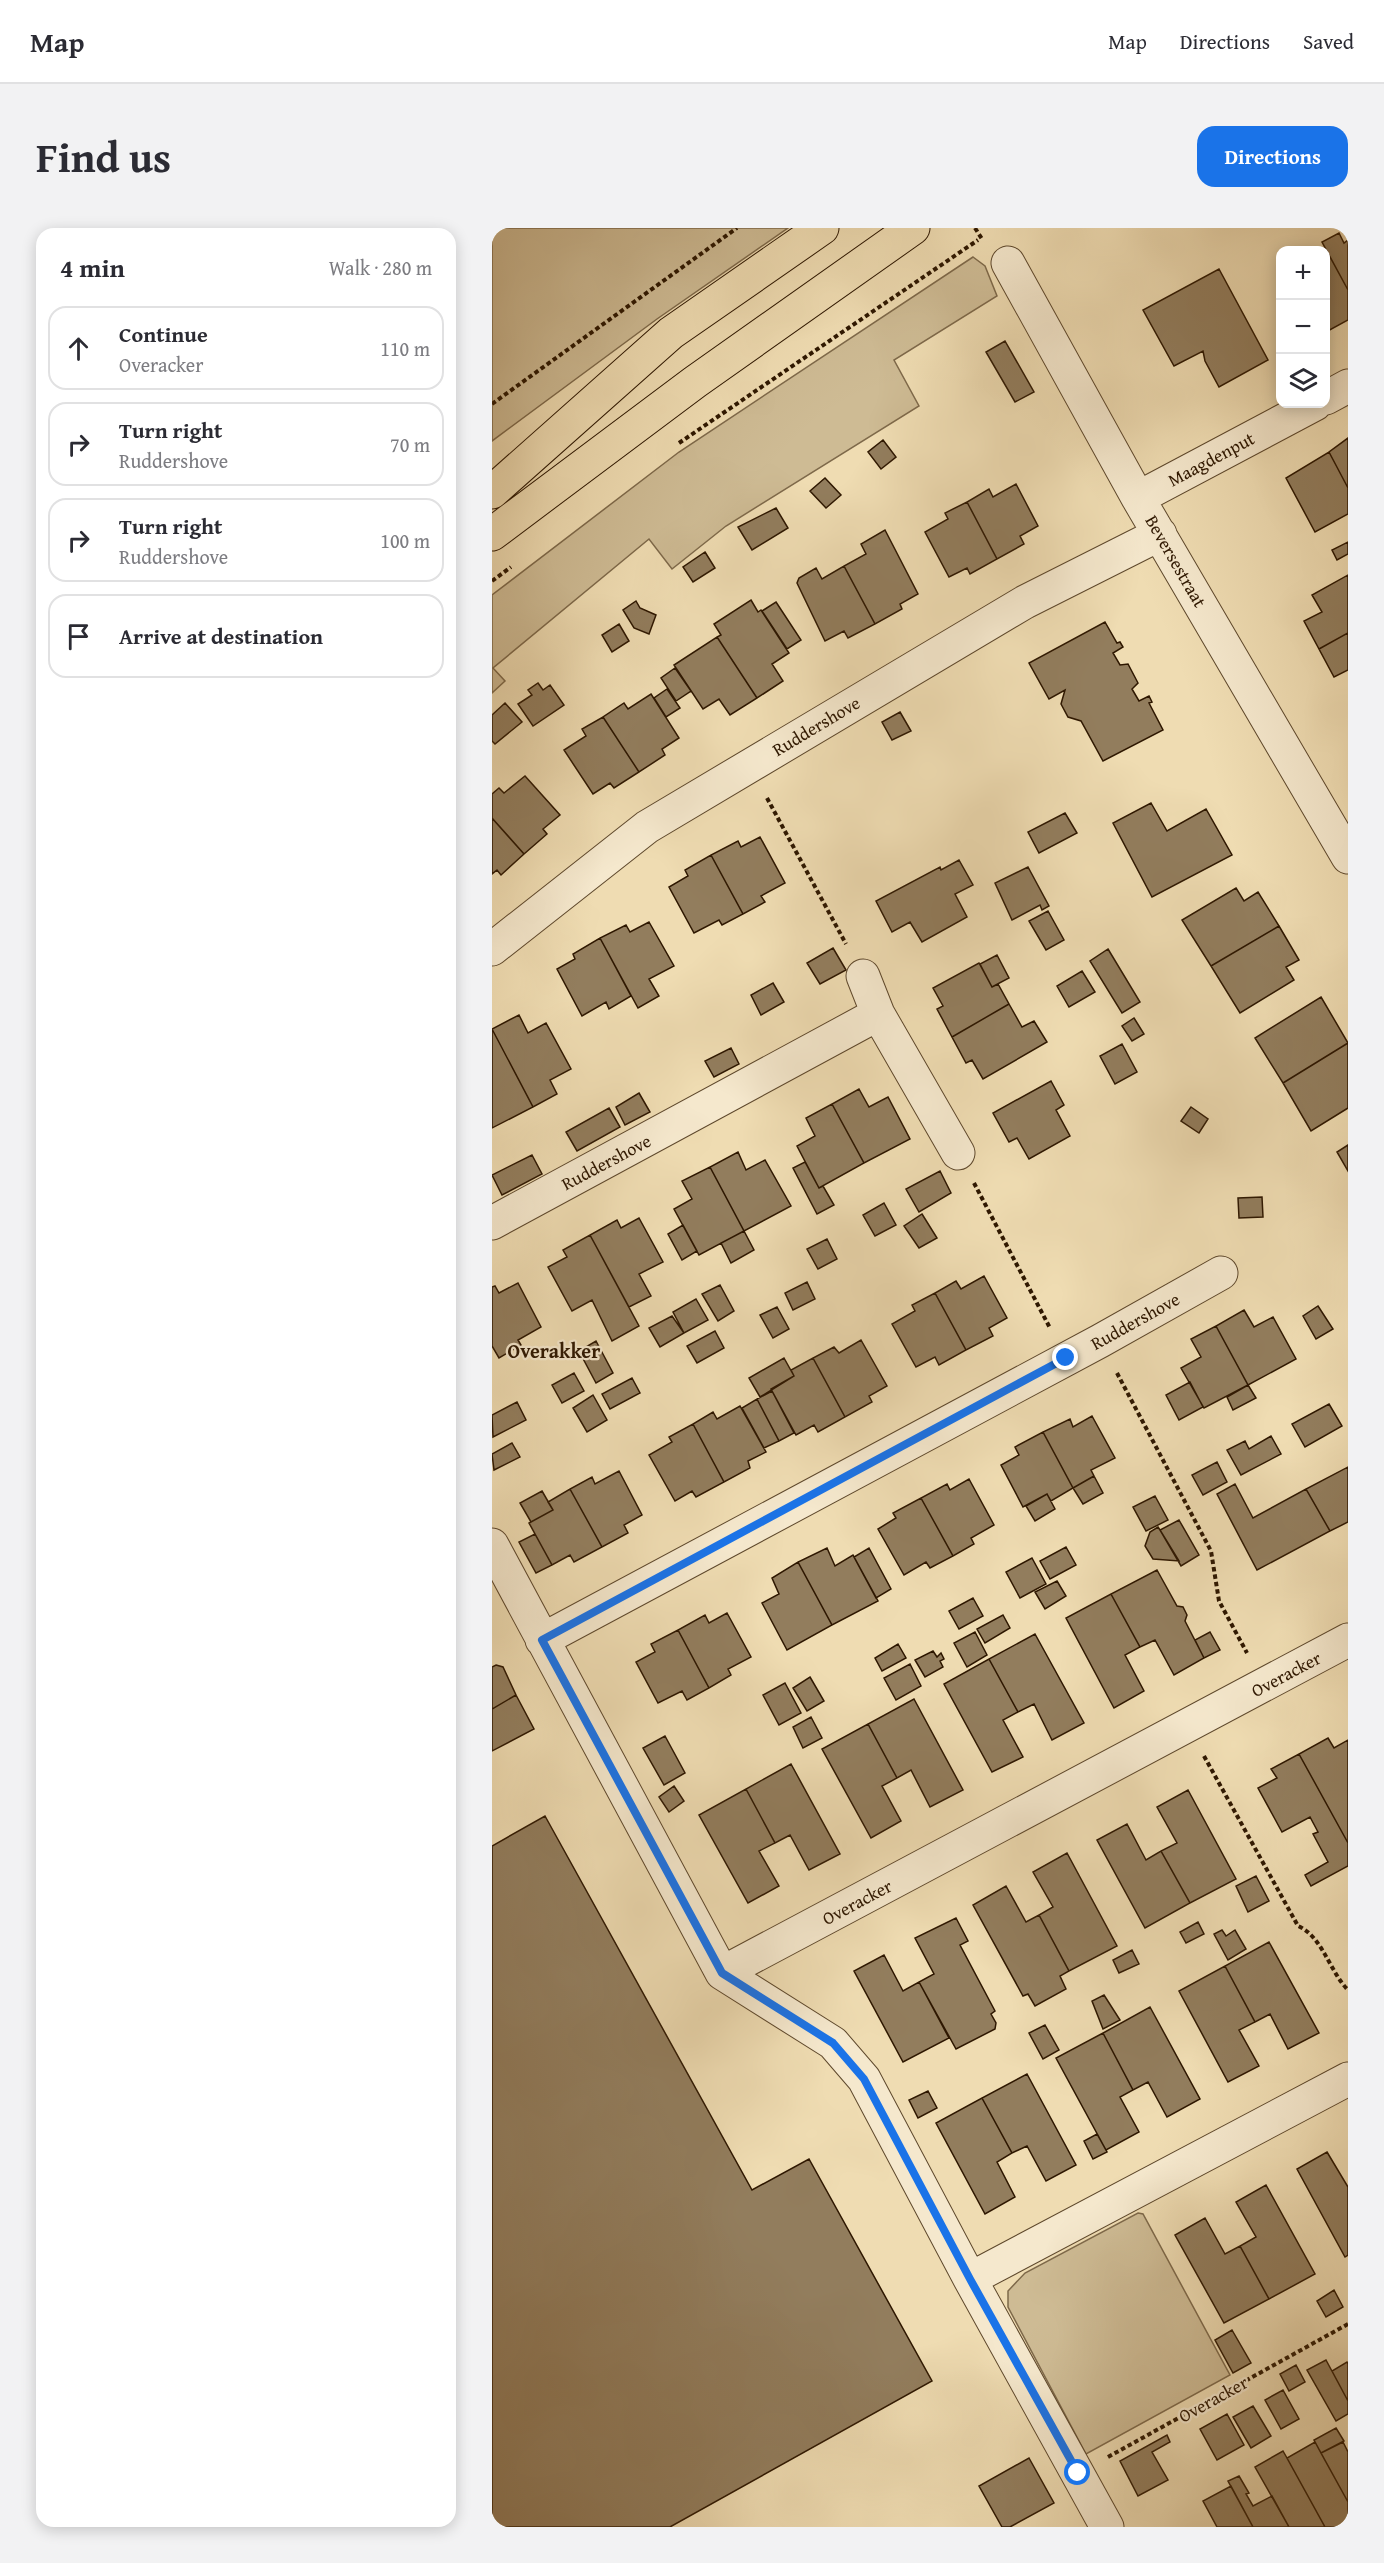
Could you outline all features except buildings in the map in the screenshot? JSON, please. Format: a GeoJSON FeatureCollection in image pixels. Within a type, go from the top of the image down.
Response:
{"type":"FeatureCollection","features":[{"type":"Feature","properties":{"kind":"main road"},"geometry":{"type":"LineString","coordinates":[[492,492],[671,333],[822,228]]}},
{"type":"Feature","properties":{"kind":"main road"},"geometry":{"type":"LineString","coordinates":[[492,534],[695,381],[913,228]]}},
{"type":"Feature","properties":{"kind":"street","name":"Beversestraat"},"geometry":{"type":"LineString","coordinates":[[1008,263],[1138,498],[1348,857]]}},
{"type":"Feature","properties":{"kind":"street"},"geometry":{"type":"LineString","coordinates":[[1330,396],[1348,386]]}},
{"type":"Feature","properties":{"kind":"street","name":"Maagdenput"},"geometry":{"type":"LineString","coordinates":[[1138,498],[1307,408]]}},
{"type":"Feature","properties":{"kind":"street","name":"Ruddershove"},"geometry":{"type":"LineString","coordinates":[[492,949],[647,826],[1026,602],[1160,534]]}},
{"type":"Feature","properties":{"kind":"street"},"geometry":{"type":"LineString","coordinates":[[863,976],[878,1014],[958,1153]]}},
{"type":"Feature","properties":{"kind":"street","name":"Ruddershove"},"geometry":{"type":"LineString","coordinates":[[492,1223],[878,1014]]}},
{"type":"Feature","properties":{"kind":"street","name":"Ruddershove"},"geometry":{"type":"LineString","coordinates":[[542,1640],[1100,1341],[1221,1273]]}},
{"type":"Feature","properties":{"kind":"street"},"geometry":{"type":"LineString","coordinates":[[492,1545],[722,1973],[833,2043],[864,2079],[970,2279],[1107,2527]]}},
{"type":"Feature","properties":{"kind":"street","name":"Overacker"},"geometry":{"type":"LineString","coordinates":[[722,1973],[1348,1640]]}},
{"type":"Feature","properties":{"kind":"street"},"geometry":{"type":"LineString","coordinates":[[970,2279],[1348,2079]]}},
{"type":"Feature","properties":{"kind":"path"},"geometry":{"type":"LineString","coordinates":[[492,404],[737,228]]}},
{"type":"Feature","properties":{"kind":"path"},"geometry":{"type":"LineString","coordinates":[[671,449],[990,233]]}},
{"type":"Feature","properties":{"kind":"path"},"geometry":{"type":"LineString","coordinates":[[492,581],[520,560]]}},
{"type":"Feature","properties":{"kind":"path"},"geometry":{"type":"LineString","coordinates":[[749,766],[863,976]]}},
{"type":"Feature","properties":{"kind":"path"},"geometry":{"type":"LineString","coordinates":[[958,1153],[1066,1358]]}},
{"type":"Feature","properties":{"kind":"path"},"geometry":{"type":"LineString","coordinates":[[1100,1341],[1211,1551],[1219,1601],[1265,1685]]}},
{"type":"Feature","properties":{"kind":"path"},"geometry":{"type":"LineString","coordinates":[[1187,1727],[1298,1926],[1309,1931],[1338,1979],[1348,1990]]}},
{"type":"Feature","properties":{"kind":"path","name":"Overacker"},"geometry":{"type":"LineString","coordinates":[[1078,2473],[1348,2324]]}},
{"type":"Feature","properties":{"kind":"shaded area"},"geometry":{"type":"Polygon","coordinates":[[[492,228],[788,228],[657,319],[492,441],[492,228]]]}},
{"type":"Feature","properties":{"kind":"shaded area"},"geometry":{"type":"Polygon","coordinates":[[[973,257],[985,266],[997,296],[894,360],[919,406],[726,526],[672,569],[649,539],[493,668],[505,681],[492,693],[492,595],[679,452],[973,257]]]}},
{"type":"Feature","properties":{"kind":"shaded area"},"geometry":{"type":"Polygon","coordinates":[[[1138,2213],[1143,2214],[1230,2375],[1086,2454],[1008,2307],[1008,2291],[1025,2273],[1138,2213]]]}},
{"type":"Feature","properties":{"kind":"district","name":"Overakker"},"geometry":{"type":"Point","coordinates":[554,1350]}},
{"type":"Feature","properties":{"kind":"route"},"geometry":{"type":"LineString","coordinates":[[1066,1358],[542,1640],[722,1973],[833,2043],[864,2079],[970,2279],[1078,2473]]}}]}
